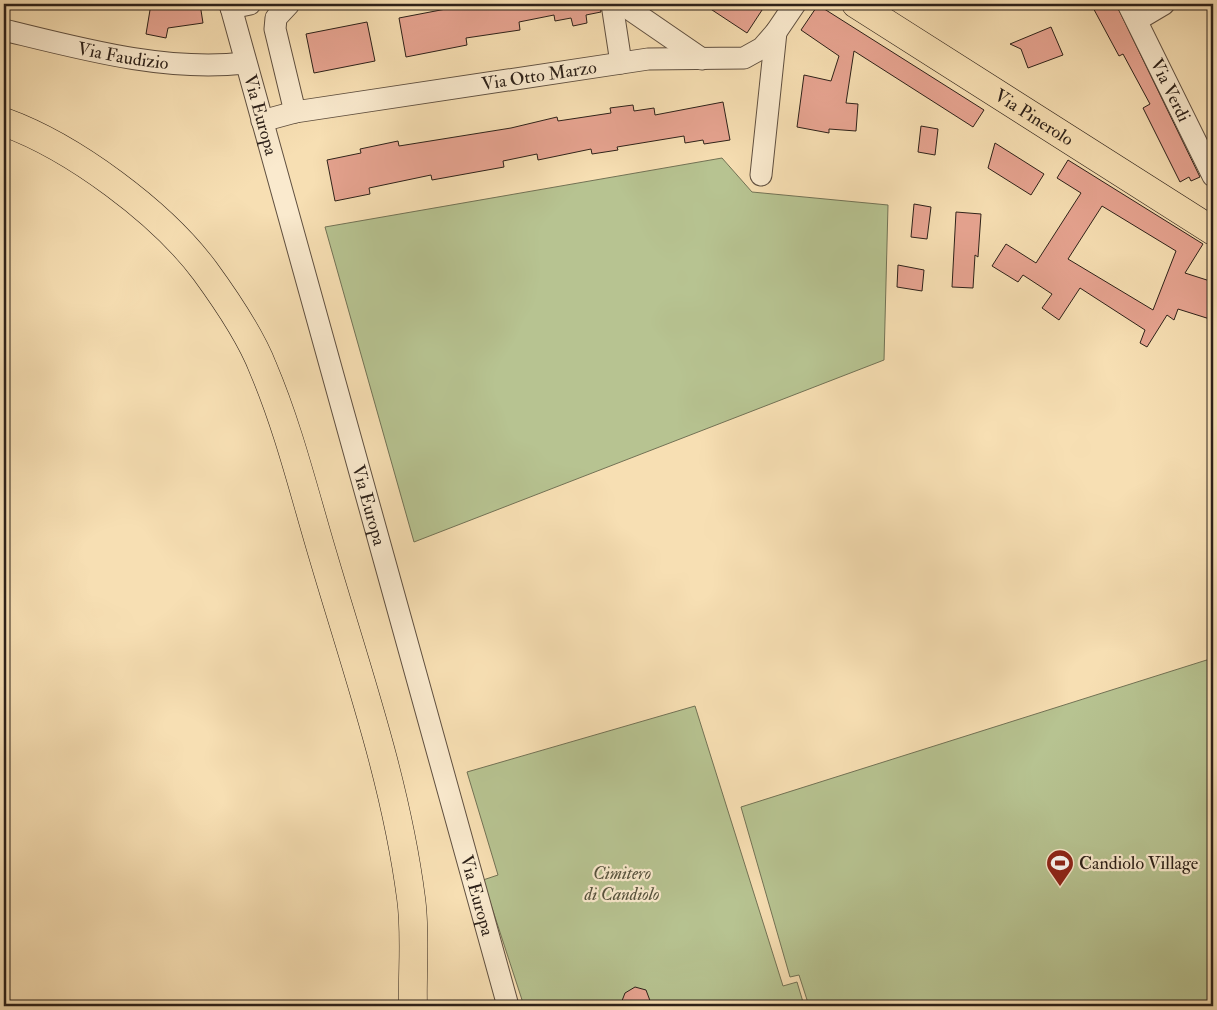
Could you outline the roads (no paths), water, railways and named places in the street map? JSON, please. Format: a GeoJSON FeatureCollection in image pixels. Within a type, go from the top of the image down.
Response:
{"type":"FeatureCollection","features":[{"type":"Feature","properties":{"kind":"main road","name":"Via Pinerolo"},"geometry":{"type":"LineString","coordinates":[[856,4],[1213,231]]}},
{"type":"Feature","properties":{"kind":"main road"},"geometry":{"type":"LineString","coordinates":[[4,122],[69,154],[116,184],[164,226],[204,269],[263,366],[286,434],[374,724],[400,822],[412,902],[413,1006]]}},
{"type":"Feature","properties":{"kind":"street"},"geometry":{"type":"LineString","coordinates":[[289,4],[276,18],[275,29],[295,112]]}},
{"type":"Feature","properties":{"kind":"street"},"geometry":{"type":"LineString","coordinates":[[612,4],[621,63]]}},
{"type":"Feature","properties":{"kind":"street"},"geometry":{"type":"LineString","coordinates":[[622,4],[702,59]]}},
{"type":"Feature","properties":{"kind":"street","name":"Via Otto Marzo"},"geometry":{"type":"LineString","coordinates":[[262,121],[295,112],[648,59],[744,58],[762,48],[776,32],[795,4]]}},
{"type":"Feature","properties":{"kind":"street"},"geometry":{"type":"LineString","coordinates":[[1132,12],[1164,4]]}},
{"type":"Feature","properties":{"kind":"street","name":"Via Europa"},"geometry":{"type":"LineString","coordinates":[[237,5],[245,63],[508,1006]]}},
{"type":"Feature","properties":{"kind":"street","name":"Via Verdi"},"geometry":{"type":"LineString","coordinates":[[1132,12],[1206,143],[1213,176]]}},
{"type":"Feature","properties":{"kind":"street","name":"Via Faudizio"},"geometry":{"type":"LineString","coordinates":[[4,30],[88,50],[186,65],[216,66],[245,63]]}},
{"type":"Feature","properties":{"kind":"street"},"geometry":{"type":"LineString","coordinates":[[761,175],[776,32]]}},
{"type":"Feature","properties":{"kind":"place","name":"Candiolo Village"},"geometry":{"type":"Point","coordinates":[1060,887]}},
{"type":"Feature","properties":{"kind":"park label","name":"Cimitero di Candiolo"},"geometry":{"type":"Point","coordinates":[622,883]}}]}
